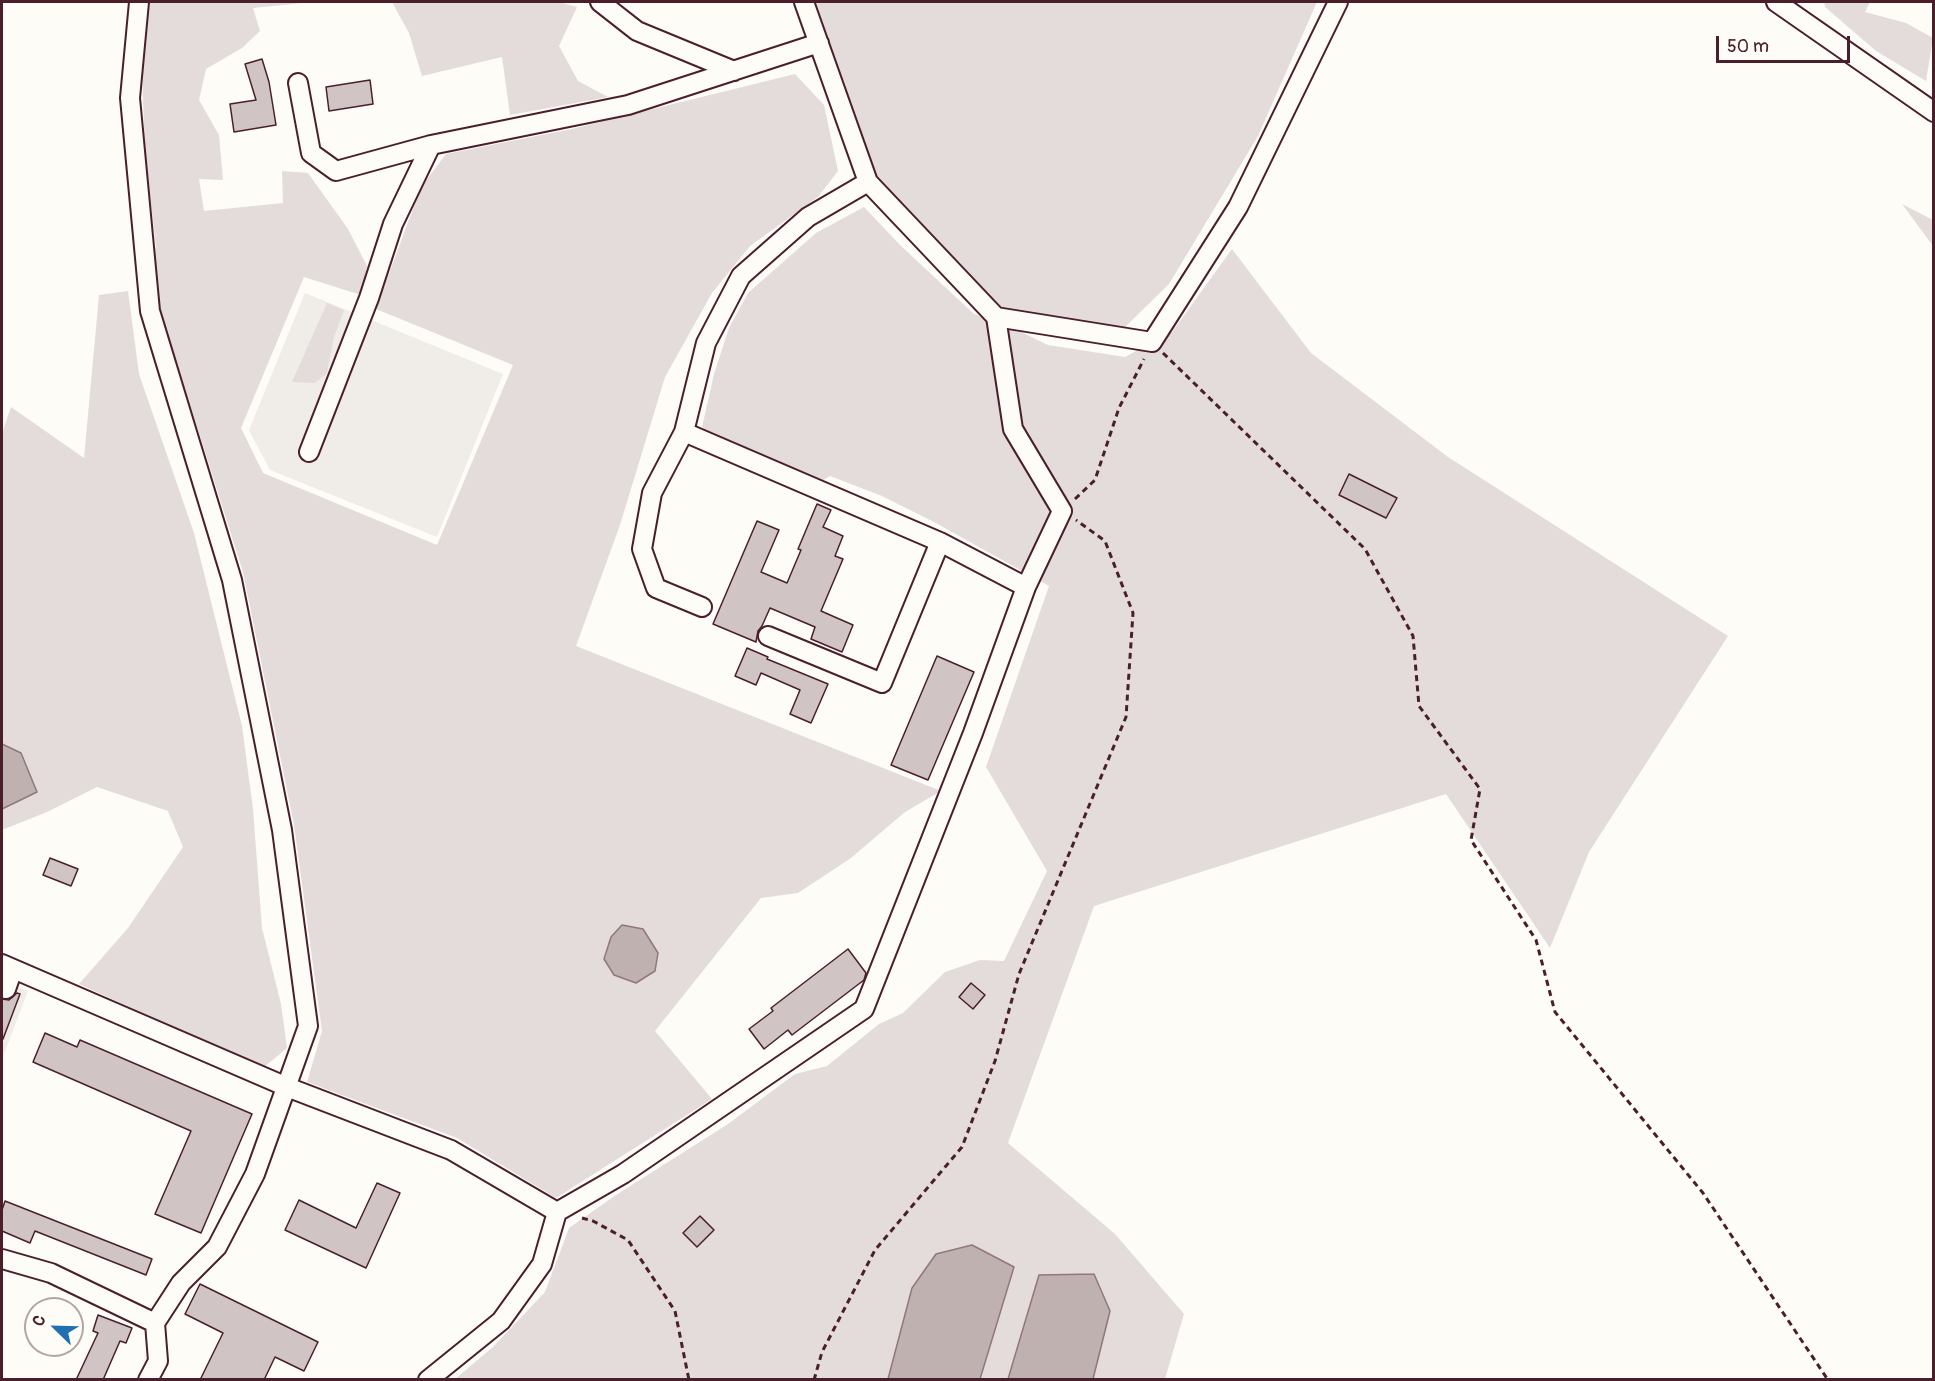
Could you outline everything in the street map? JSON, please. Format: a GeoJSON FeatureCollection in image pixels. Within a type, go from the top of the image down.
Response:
{"type":"FeatureCollection","features":[{"type":"Feature","properties":{"kind":"street"},"geometry":{"type":"LineString","coordinates":[[139,2],[130,98],[150,311],[232,580],[282,830],[308,1026],[255,1174],[217,1247],[181,1283],[155,1323],[158,1361],[148,1380]]}},
{"type":"Feature","properties":{"kind":"street"},"geometry":{"type":"LineString","coordinates":[[600,2],[637,31],[734,70]]}},
{"type":"Feature","properties":{"kind":"street"},"geometry":{"type":"LineString","coordinates":[[428,1380],[501,1321],[543,1264],[557,1212],[623,1174],[864,1009],[973,733],[1026,587],[1062,511],[1013,429],[996,317],[868,182],[804,2]]}},
{"type":"Feature","properties":{"kind":"street"},"geometry":{"type":"LineString","coordinates":[[996,317],[1152,342],[1238,207],[1338,2]]}},
{"type":"Feature","properties":{"kind":"street"},"geometry":{"type":"LineString","coordinates":[[1776,2],[1934,112]]}},
{"type":"Feature","properties":{"kind":"street"},"geometry":{"type":"LineString","coordinates":[[298,83],[311,153],[336,171],[431,146],[628,105],[819,43]]}},
{"type":"Feature","properties":{"kind":"street"},"geometry":{"type":"LineString","coordinates":[[309,452],[369,298],[393,224],[431,146]]}},
{"type":"Feature","properties":{"kind":"street"},"geometry":{"type":"LineString","coordinates":[[702,607],[656,588],[642,549],[652,493],[684,432],[706,343],[741,276],[808,217],[868,182]]}},
{"type":"Feature","properties":{"kind":"street"},"geometry":{"type":"LineString","coordinates":[[684,432],[940,542],[1026,587]]}},
{"type":"Feature","properties":{"kind":"street"},"geometry":{"type":"LineString","coordinates":[[768,636],[882,683],[940,542]]}},
{"type":"Feature","properties":{"kind":"street"},"geometry":{"type":"LineString","coordinates":[[6,989],[7,967],[287,1087],[451,1150],[557,1212]]}},
{"type":"Feature","properties":{"kind":"street"},"geometry":{"type":"LineString","coordinates":[[2,1259],[51,1273],[155,1323]]}},
{"type":"Feature","properties":{"kind":"path"},"geometry":{"type":"LineString","coordinates":[[814,1380],[822,1352],[875,1250],[962,1147],[995,1061],[1019,974],[1126,717],[1133,613],[1105,541],[1062,511],[1095,480],[1119,408],[1152,342],[1365,549],[1413,636],[1419,706],[1480,789],[1471,840],[1536,940],[1555,1012],[1702,1193],[1828,1380]]}},
{"type":"Feature","properties":{"kind":"path"},"geometry":{"type":"LineString","coordinates":[[557,1212],[593,1221],[628,1240],[675,1311],[689,1380]]}},
{"type":"Feature","properties":{"kind":"shaded area"},"geometry":{"type":"Polygon","coordinates":[[[150,2],[312,2],[253,8],[260,31],[242,48],[206,69],[199,100],[219,135],[223,180],[199,179],[204,211],[283,203],[282,171],[308,173],[348,229],[367,266],[361,295],[304,277],[241,428],[263,473],[437,545],[513,365],[376,309],[421,187],[446,154],[572,129],[795,74],[824,105],[838,171],[818,197],[750,246],[712,293],[665,377],[620,525],[576,646],[941,791],[905,812],[851,858],[798,893],[761,898],[655,1031],[712,1099],[556,1198],[457,1138],[307,1082],[322,1031],[294,825],[243,572],[177,363],[147,277],[156,247],[145,152],[142,71],[150,2]]]}},
{"type":"Feature","properties":{"kind":"shaded area"},"geometry":{"type":"Polygon","coordinates":[[[392,2],[559,2],[577,7],[559,46],[578,81],[608,97],[510,115],[502,57],[422,76],[409,33],[392,2]]]}},
{"type":"Feature","properties":{"kind":"shaded area"},"geometry":{"type":"Polygon","coordinates":[[[811,2],[1317,2],[1258,136],[1169,284],[1121,331],[999,309],[875,179],[811,2]]]}},
{"type":"Feature","properties":{"kind":"shaded area"},"geometry":{"type":"Polygon","coordinates":[[[1824,2],[1870,2],[1865,12],[1906,23],[1933,38],[1926,81],[1876,51],[1825,7],[1824,2]]]}},
{"type":"Feature","properties":{"kind":"shaded area"},"geometry":{"type":"Polygon","coordinates":[[[1902,204],[1933,220],[1933,246],[1902,204]]]}},
{"type":"Feature","properties":{"kind":"shaded area"},"geometry":{"type":"Polygon","coordinates":[[[864,207],[900,245],[974,314],[1048,345],[1125,357],[1172,332],[1232,249],[1311,353],[1448,457],[1728,636],[1589,852],[1550,948],[1446,794],[1094,906],[1008,1143],[1115,1234],[1184,1314],[1165,1379],[454,1380],[494,1346],[545,1292],[569,1228],[616,1195],[728,1124],[795,1074],[827,1066],[879,1024],[903,1013],[945,972],[980,960],[1004,961],[1047,871],[986,767],[1049,586],[882,496],[830,476],[820,482],[729,445],[702,427],[714,374],[729,328],[748,293],[816,233],[864,207]]]}},
{"type":"Feature","properties":{"kind":"shaded area"},"geometry":{"type":"Polygon","coordinates":[[[128,291],[139,374],[194,533],[242,726],[253,809],[262,928],[281,1004],[287,1048],[263,1068],[79,984],[128,928],[183,847],[168,811],[97,787],[47,812],[2,830],[2,433],[11,407],[84,458],[99,295],[128,291]]]}},
{"type":"Feature","properties":{"kind":"shaded area"},"geometry":{"type":"Polygon","coordinates":[[[305,293],[503,374],[437,537],[270,470],[249,430],[305,293]]]}},
{"type":"Feature","properties":{"kind":"shaded area"},"geometry":{"type":"Polygon","coordinates":[[[327,303],[344,310],[334,337],[327,373],[315,383],[292,382],[327,303]]]}},
{"type":"Feature","properties":{"kind":"shaded area"},"geometry":{"type":"Polygon","coordinates":[[[2,744],[21,753],[37,792],[2,809],[2,744]]]}},
{"type":"Feature","properties":{"kind":"shaded area"},"geometry":{"type":"Polygon","coordinates":[[[622,925],[643,929],[658,953],[655,971],[636,983],[614,975],[604,959],[611,937],[622,925]]]}},
{"type":"Feature","properties":{"kind":"shaded area"},"geometry":{"type":"Polygon","coordinates":[[[2,981],[28,991],[2,1059],[2,981]]]}},
{"type":"Feature","properties":{"kind":"shaded area"},"geometry":{"type":"Polygon","coordinates":[[[972,1245],[1014,1267],[980,1379],[888,1379],[912,1288],[936,1254],[972,1245]]]}},
{"type":"Feature","properties":{"kind":"shaded area"},"geometry":{"type":"Polygon","coordinates":[[[1094,1274],[1110,1311],[1093,1379],[1008,1379],[1039,1275],[1094,1274]]]}},
{"type":"Feature","properties":{"kind":"building"},"geometry":{"type":"Polygon","coordinates":[[[262,59],[269,82],[276,125],[234,132],[230,104],[256,100],[245,64],[262,59]]]}},
{"type":"Feature","properties":{"kind":"building"},"geometry":{"type":"Polygon","coordinates":[[[370,80],[373,104],[329,111],[326,87],[370,80]]]}},
{"type":"Feature","properties":{"kind":"building"},"geometry":{"type":"Polygon","coordinates":[[[1349,474],[1397,498],[1386,518],[1339,495],[1349,474]]]}},
{"type":"Feature","properties":{"kind":"building"},"geometry":{"type":"Polygon","coordinates":[[[817,504],[831,510],[823,527],[843,536],[835,556],[843,559],[821,611],[853,625],[842,652],[811,639],[815,627],[770,608],[758,631],[756,642],[713,624],[757,521],[779,530],[761,572],[787,583],[817,504]]]}},
{"type":"Feature","properties":{"kind":"building"},"geometry":{"type":"Polygon","coordinates":[[[747,648],[768,657],[767,659],[828,684],[811,723],[790,714],[800,690],[761,673],[756,685],[735,676],[747,648]]]}},
{"type":"Feature","properties":{"kind":"building"},"geometry":{"type":"Polygon","coordinates":[[[937,656],[974,672],[928,780],[891,765],[937,656]]]}},
{"type":"Feature","properties":{"kind":"building"},"geometry":{"type":"Polygon","coordinates":[[[50,858],[78,869],[71,886],[43,875],[50,858]]]}},
{"type":"Feature","properties":{"kind":"building"},"geometry":{"type":"Polygon","coordinates":[[[848,949],[866,973],[864,980],[792,1035],[788,1030],[764,1049],[749,1029],[773,1011],[771,1008],[848,949]]]}},
{"type":"Feature","properties":{"kind":"building"},"geometry":{"type":"Polygon","coordinates":[[[971,983],[985,995],[973,1009],[959,997],[971,983]]]}},
{"type":"Feature","properties":{"kind":"building"},"geometry":{"type":"Polygon","coordinates":[[[17,993],[20,994],[3,1039],[2,999],[9,1000],[17,993]]]}},
{"type":"Feature","properties":{"kind":"building"},"geometry":{"type":"Polygon","coordinates":[[[45,1033],[77,1047],[80,1040],[252,1114],[201,1233],[155,1214],[191,1131],[33,1062],[45,1033]]]}},
{"type":"Feature","properties":{"kind":"building"},"geometry":{"type":"Polygon","coordinates":[[[377,1183],[400,1193],[366,1268],[285,1230],[299,1200],[356,1228],[377,1183]]]}},
{"type":"Feature","properties":{"kind":"building"},"geometry":{"type":"Polygon","coordinates":[[[5,1201],[152,1259],[146,1275],[35,1231],[30,1243],[2,1231],[2,1210],[5,1201]]]}},
{"type":"Feature","properties":{"kind":"building"},"geometry":{"type":"Polygon","coordinates":[[[700,1216],[714,1230],[697,1247],[683,1233],[700,1216]]]}},
{"type":"Feature","properties":{"kind":"building"},"geometry":{"type":"Polygon","coordinates":[[[200,1284],[318,1342],[304,1371],[275,1357],[264,1380],[200,1380],[223,1333],[185,1314],[200,1284]]]}},
{"type":"Feature","properties":{"kind":"building"},"geometry":{"type":"Polygon","coordinates":[[[98,1315],[132,1328],[126,1343],[120,1341],[103,1380],[76,1380],[98,1333],[93,1331],[98,1315]]]}}]}
